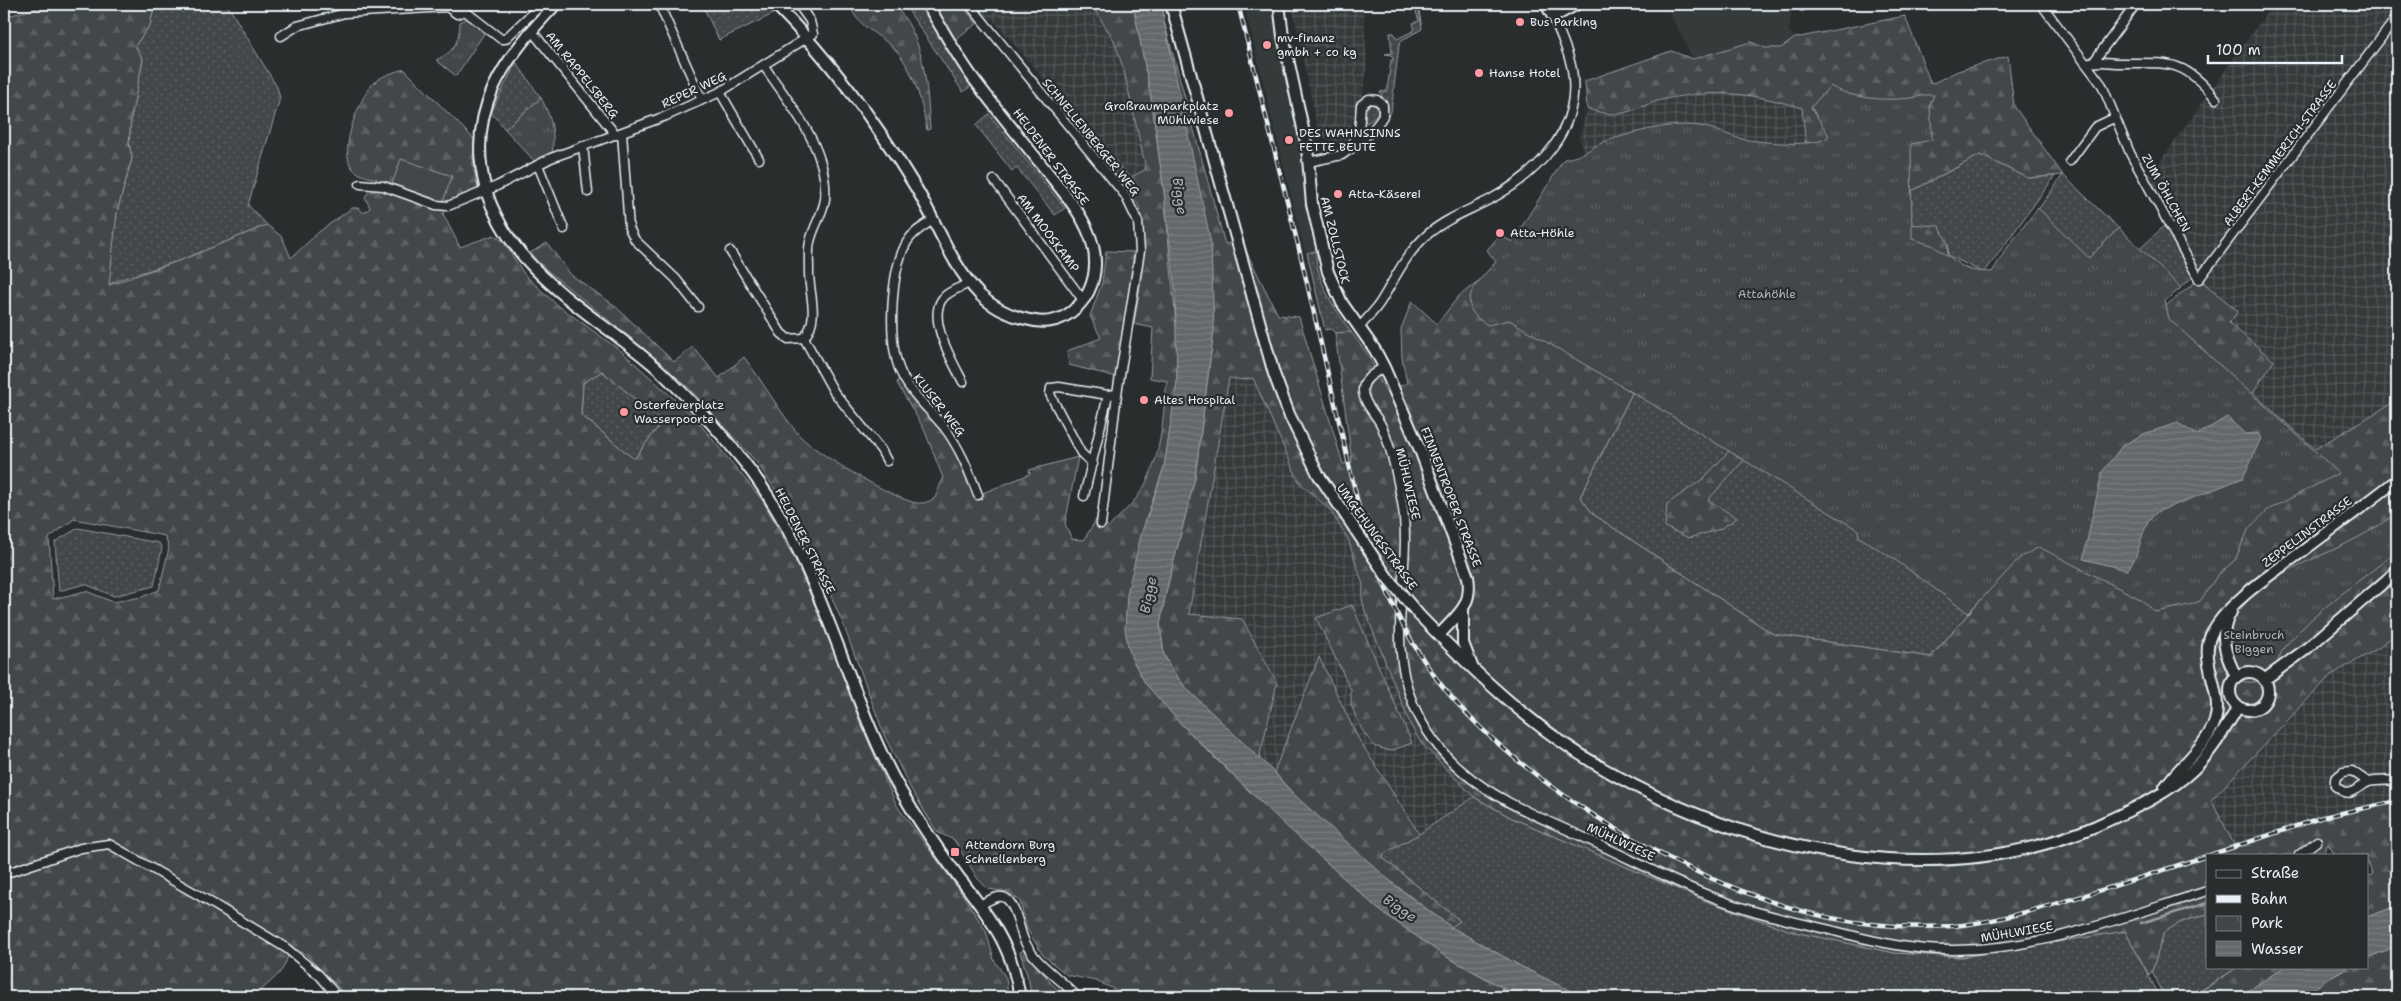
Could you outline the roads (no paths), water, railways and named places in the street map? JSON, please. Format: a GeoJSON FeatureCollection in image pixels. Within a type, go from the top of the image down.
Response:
{"type":"FeatureCollection","features":[{"type":"Feature","properties":{"kind":"main road","name":"HELDENER STRASSE"},"geometry":{"type":"LineString","coordinates":[[556,4],[513,51],[496,81],[483,113],[480,145],[486,190],[494,209],[510,238],[532,266],[556,290],[657,369],[725,440],[762,488],[808,570],[824,605],[862,710],[894,779],[928,835],[980,905],[1007,951],[1014,968],[1020,997]]}},
{"type":"Feature","properties":{"kind":"main road","name":"HELDENER STRASSE"},"geometry":{"type":"LineString","coordinates":[[775,4],[807,38],[846,86],[878,131],[916,188],[969,283],[996,307],[1018,318],[1039,322],[1055,321],[1066,317],[1084,300],[1091,287],[1095,268],[1093,248],[1085,225],[1065,195],[972,76],[927,4]]}},
{"type":"Feature","properties":{"kind":"main road","name":"UMGEHUNGSSTRASSE"},"geometry":{"type":"LineString","coordinates":[[1171,4],[1274,374],[1289,414],[1318,474],[1382,570],[1439,635]]}},
{"type":"Feature","properties":{"kind":"main road","name":"AM ZOLLSTOCK"},"geometry":{"type":"LineString","coordinates":[[1279,4],[1308,162],[1312,204],[1328,272],[1342,303],[1359,328]]}},
{"type":"Feature","properties":{"kind":"main road"},"geometry":{"type":"LineString","coordinates":[[1546,4],[1553,17],[1577,4]]}},
{"type":"Feature","properties":{"kind":"main road","name":"FINNENTROPER STRASSE"},"geometry":{"type":"LineString","coordinates":[[1359,328],[1375,350],[1384,367],[1420,450],[1465,567],[1470,587],[1469,598],[1463,610],[1439,635]]}},
{"type":"Feature","properties":{"kind":"main road","name":"ZEPPELINSTRASSE"},"geometry":{"type":"LineString","coordinates":[[2160,793],[2177,769],[2195,753],[2211,730],[2215,720],[2217,704],[2210,656],[2210,638],[2220,620],[2250,591],[2397,480]]}},
{"type":"Feature","properties":{"kind":"main road"},"geometry":{"type":"LineString","coordinates":[[2264,680],[2305,650],[2397,572]]}},
{"type":"Feature","properties":{"kind":"main road","name":"ZEPPELINSTRASSE"},"geometry":{"type":"LineString","coordinates":[[2234,607],[2227,619],[2224,643],[2226,656],[2236,676]]}},
{"type":"Feature","properties":{"kind":"main road"},"geometry":{"type":"LineString","coordinates":[[1463,610],[1463,643],[1472,667]]}},
{"type":"Feature","properties":{"kind":"main road"},"geometry":{"type":"LineString","coordinates":[[1439,635],[1530,720],[1612,774],[1703,816],[1811,848],[1878,859],[1950,860],[1995,855],[2046,844],[2074,835],[2133,809],[2193,770],[2209,752],[2238,707]]}},
{"type":"Feature","properties":{"kind":"main road"},"geometry":{"type":"LineString","coordinates":[[2246,672],[2255,673],[2264,680],[2268,694],[2264,702],[2256,709],[2249,711],[2238,707],[2231,699],[2229,693],[2230,686],[2236,676],[2246,672]]}},
{"type":"Feature","properties":{"kind":"street"},"geometry":{"type":"LineString","coordinates":[[460,4],[465,11],[501,39],[505,39],[542,4]]}},
{"type":"Feature","properties":{"kind":"street"},"geometry":{"type":"LineString","coordinates":[[659,4],[702,100]]}},
{"type":"Feature","properties":{"kind":"street"},"geometry":{"type":"LineString","coordinates":[[798,4],[812,28],[813,34],[807,38]]}},
{"type":"Feature","properties":{"kind":"street","name":"SCHNELLENBERGER WEG"},"geometry":{"type":"LineString","coordinates":[[969,4],[1125,195],[1135,214],[1140,232],[1140,251],[1117,394],[1102,524]]}},
{"type":"Feature","properties":{"kind":"street","name":"ZUM ÖHLCHEN"},"geometry":{"type":"LineString","coordinates":[[2042,4],[2090,63],[2102,85],[2114,118],[2130,152],[2199,279]]}},
{"type":"Feature","properties":{"kind":"street"},"geometry":{"type":"LineString","coordinates":[[2090,63],[2136,4]]}},
{"type":"Feature","properties":{"kind":"street"},"geometry":{"type":"LineString","coordinates":[[281,36],[297,26],[345,13],[447,7],[457,14],[465,11]]}},
{"type":"Feature","properties":{"kind":"street","name":"ALBERT-KEMMERICH-STRASSE"},"geometry":{"type":"LineString","coordinates":[[2199,279],[2397,16]]}},
{"type":"Feature","properties":{"kind":"street"},"geometry":{"type":"LineString","coordinates":[[1359,328],[1380,302],[1407,256],[1428,234],[1443,223],[1518,183],[1542,162],[1559,139],[1570,109],[1572,70],[1566,46],[1553,17]]}},
{"type":"Feature","properties":{"kind":"street","name":"AM RAPPELSBERG"},"geometry":{"type":"LineString","coordinates":[[531,30],[619,134],[628,228],[635,240],[676,279],[698,307]]}},
{"type":"Feature","properties":{"kind":"street","name":"REPER WEG"},"geometry":{"type":"LineString","coordinates":[[360,184],[383,186],[436,205],[448,206],[583,146],[619,134],[720,92],[807,38]]}},
{"type":"Feature","properties":{"kind":"street"},"geometry":{"type":"LineString","coordinates":[[2090,63],[2169,62],[2189,72],[2216,99]]}},
{"type":"Feature","properties":{"kind":"street"},"geometry":{"type":"LineString","coordinates":[[730,251],[781,333],[788,339],[804,338],[811,330],[814,316],[809,280],[809,242],[825,201],[825,184],[814,144],[807,130],[764,66]]}},
{"type":"Feature","properties":{"kind":"street"},"geometry":{"type":"LineString","coordinates":[[720,92],[759,159]]}},
{"type":"Feature","properties":{"kind":"street"},"geometry":{"type":"LineString","coordinates":[[1308,162],[1334,158],[1348,150],[1376,125],[1384,112],[1380,102],[1371,98],[1364,101],[1359,113],[1359,132],[1348,150]]}},
{"type":"Feature","properties":{"kind":"street"},"geometry":{"type":"LineString","coordinates":[[1359,113],[1364,128],[1376,125]]}},
{"type":"Feature","properties":{"kind":"street"},"geometry":{"type":"LineString","coordinates":[[2070,161],[2095,127],[2114,118]]}},
{"type":"Feature","properties":{"kind":"street"},"geometry":{"type":"LineString","coordinates":[[583,146],[588,192]]}},
{"type":"Feature","properties":{"kind":"street"},"geometry":{"type":"LineString","coordinates":[[538,165],[564,229]]}},
{"type":"Feature","properties":{"kind":"street","name":"AM MOOSKAMP"},"geometry":{"type":"LineString","coordinates":[[994,180],[1084,300]]}},
{"type":"Feature","properties":{"kind":"street","name":"KLUSER WEG"},"geometry":{"type":"LineString","coordinates":[[933,220],[915,232],[906,242],[899,263],[892,320],[895,356],[908,385],[953,440],[965,461],[978,495]]}},
{"type":"Feature","properties":{"kind":"street"},"geometry":{"type":"LineString","coordinates":[[963,382],[944,344],[937,313],[939,303],[946,295],[969,283]]}},
{"type":"Feature","properties":{"kind":"street"},"geometry":{"type":"LineString","coordinates":[[804,338],[834,392],[881,450],[887,461]]}},
{"type":"Feature","properties":{"kind":"street","name":"MÜHLWIESE"},"geometry":{"type":"LineString","coordinates":[[1384,367],[1369,378],[1363,390],[1366,401],[1383,428],[1398,481],[1406,519],[1398,618],[1401,663],[1414,707],[1431,739],[1461,770],[1478,783],[1533,814],[1698,891],[1739,907],[1893,946],[1928,950],[1986,950],[2060,936],[2206,891]]}},
{"type":"Feature","properties":{"kind":"street"},"geometry":{"type":"LineString","coordinates":[[1092,464],[1081,453],[1050,394],[1051,388],[1059,387],[1108,395],[1117,394]]}},
{"type":"Feature","properties":{"kind":"street"},"geometry":{"type":"LineString","coordinates":[[1084,496],[1108,395]]}},
{"type":"Feature","properties":{"kind":"street"},"geometry":{"type":"LineString","coordinates":[[2368,782],[2397,780]]}},
{"type":"Feature","properties":{"kind":"street"},"geometry":{"type":"LineString","coordinates":[[2300,854],[2317,841]]}},
{"type":"Feature","properties":{"kind":"street"},"geometry":{"type":"LineString","coordinates":[[4,874],[81,848],[109,844],[286,948],[319,976],[338,997]]}},
{"type":"Feature","properties":{"kind":"street"},"geometry":{"type":"LineString","coordinates":[[980,905],[993,898],[1002,897],[1009,901],[1024,942],[1033,955],[1076,997]]}},
{"type":"Feature","properties":{"kind":"water","name":"Bigge"},"geometry":{"type":"Polygon","coordinates":[[[1133,4],[1163,4],[1164,21],[1211,243],[1214,329],[1195,478],[1166,592],[1160,625],[1164,655],[1172,670],[1187,689],[1274,772],[1291,792],[1397,887],[1451,927],[1522,967],[1583,997],[1520,997],[1443,955],[1378,909],[1285,825],[1182,725],[1145,683],[1133,661],[1125,629],[1127,594],[1141,535],[1164,467],[1177,382],[1175,291],[1164,192],[1151,97],[1133,4]]]}},
{"type":"Feature","properties":{"kind":"water"},"geometry":{"type":"Polygon","coordinates":[[[2227,417],[2245,434],[2258,433],[2261,438],[2243,478],[2157,512],[2147,525],[2136,556],[2127,570],[2083,559],[2102,472],[2122,446],[2143,434],[2178,423],[2197,435],[2227,417]]]}},
{"type":"Feature","properties":{"kind":"water"},"geometry":{"type":"Polygon","coordinates":[[[2397,906],[2397,946],[2368,958],[2368,917],[2397,906]]]}},
{"type":"Feature","properties":{"kind":"water"},"geometry":{"type":"Polygon","coordinates":[[[2282,968],[2347,968],[2302,997],[2239,997],[2282,968]]]}},
{"type":"Feature","properties":{"kind":"waterway"},"geometry":{"type":"LineString","coordinates":[[2141,923],[2206,903]]}},
{"type":"Feature","properties":{"kind":"waterway"},"geometry":{"type":"LineString","coordinates":[[1497,997],[1503,988]]}},
{"type":"Feature","properties":{"kind":"railway"},"geometry":{"type":"LineString","coordinates":[[1238,4],[1300,253],[1363,525],[1377,566],[1384,585],[1412,642],[1436,678],[1471,718],[1513,757],[1562,794],[1614,828],[1669,858],[1725,884],[1779,904],[1831,918],[1861,923],[1939,927],[1989,921],[2066,901],[2206,856]]}},
{"type":"Feature","properties":{"kind":"railway"},"geometry":{"type":"LineString","coordinates":[[2213,854],[2323,817],[2397,801]]}},
{"type":"Feature","properties":{"kind":"place","name":"Bus Parking"},"geometry":{"type":"Point","coordinates":[1520,22]}},
{"type":"Feature","properties":{"kind":"place","name":"mv-finanz gmbh + co kg"},"geometry":{"type":"Point","coordinates":[1267,45]}},
{"type":"Feature","properties":{"kind":"place","name":"Hanse Hotel"},"geometry":{"type":"Point","coordinates":[1479,73]}},
{"type":"Feature","properties":{"kind":"place","name":"Großraumparkplatz Mühlwiese"},"geometry":{"type":"Point","coordinates":[1229,113]}},
{"type":"Feature","properties":{"kind":"place","name":"DES WAHNSINNS FETTE BEUTE"},"geometry":{"type":"Point","coordinates":[1289,140]}},
{"type":"Feature","properties":{"kind":"place","name":"Atta-Käserei"},"geometry":{"type":"Point","coordinates":[1338,194]}},
{"type":"Feature","properties":{"kind":"place","name":"Atta-Höhle"},"geometry":{"type":"Point","coordinates":[1500,233]}},
{"type":"Feature","properties":{"kind":"place","name":"Altes Hospital"},"geometry":{"type":"Point","coordinates":[1144,400]}},
{"type":"Feature","properties":{"kind":"place","name":"Osterfeuerplatz Wasserpoorte"},"geometry":{"type":"Point","coordinates":[624,412]}},
{"type":"Feature","properties":{"kind":"place","name":"Attendorn Burg Schnellenberg"},"geometry":{"type":"Point","coordinates":[955,852]}},
{"type":"Feature","properties":{"kind":"park label","name":"Attahöhle"},"geometry":{"type":"Point","coordinates":[1767,294]}},
{"type":"Feature","properties":{"kind":"park label","name":"Steinbruch Biggen"},"geometry":{"type":"Point","coordinates":[2254,642]}}]}
